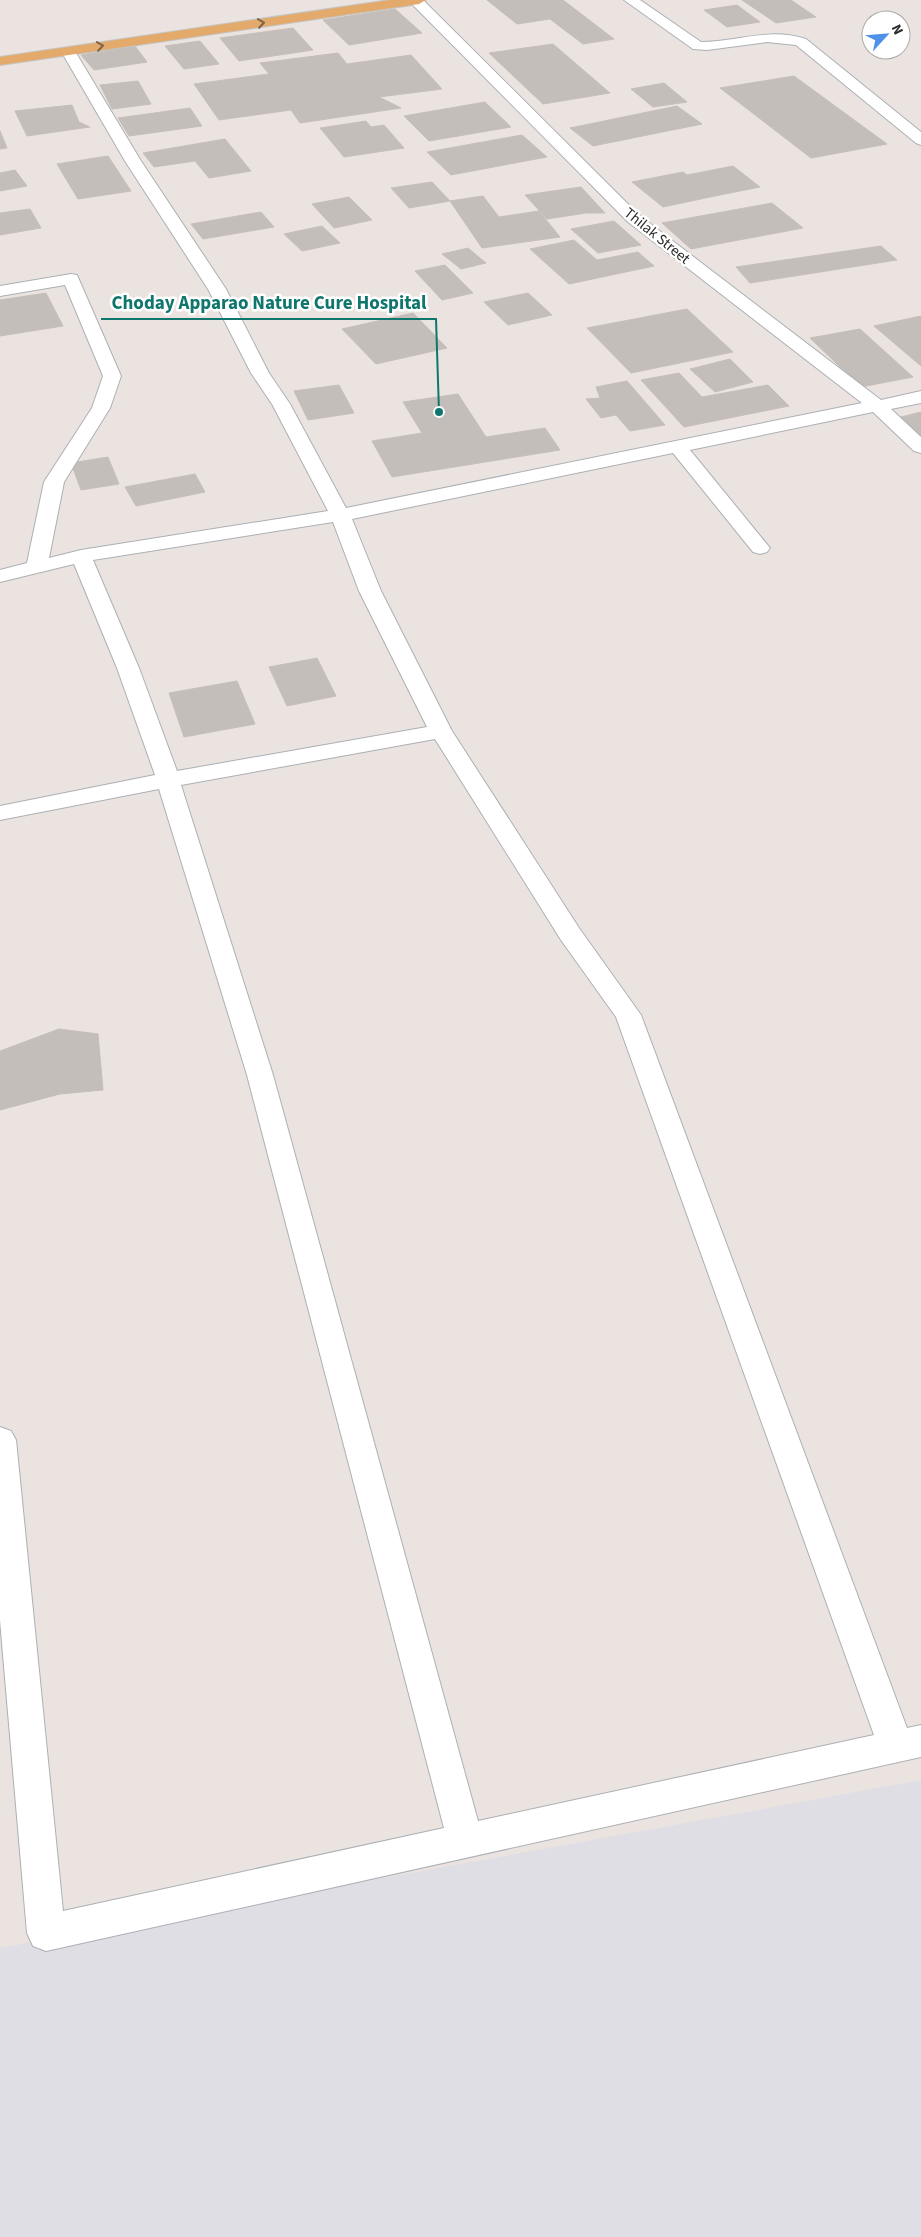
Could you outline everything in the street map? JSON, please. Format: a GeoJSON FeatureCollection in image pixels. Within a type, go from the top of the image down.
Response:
{"type":"FeatureCollection","features":[{"type":"Feature","properties":{"kind":"main road"},"geometry":{"type":"LineString","coordinates":[[0,61],[419,0]]}},
{"type":"Feature","properties":{"kind":"street","name":"Thilak Street"},"geometry":{"type":"LineString","coordinates":[[415,0],[634,219],[876,405],[921,447]]}},
{"type":"Feature","properties":{"kind":"street"},"geometry":{"type":"LineString","coordinates":[[631,0],[698,46],[772,37],[801,42],[921,140]]}},
{"type":"Feature","properties":{"kind":"street"},"geometry":{"type":"LineString","coordinates":[[0,1440],[46,1933],[909,1744],[628,1015],[570,934],[441,731],[370,591],[340,515],[281,404],[260,373],[217,289],[133,161],[68,51]]}},
{"type":"Feature","properties":{"kind":"street"},"geometry":{"type":"LineString","coordinates":[[0,291],[71,279],[112,376],[101,408],[54,482],[37,567]]}},
{"type":"Feature","properties":{"kind":"street"},"geometry":{"type":"LineString","coordinates":[[0,576],[81,556],[340,515],[921,397]]}},
{"type":"Feature","properties":{"kind":"street"},"geometry":{"type":"LineString","coordinates":[[677,446],[760,548]]}},
{"type":"Feature","properties":{"kind":"street"},"geometry":{"type":"LineString","coordinates":[[81,556],[128,668],[168,780],[260,1075],[466,1842]]}},
{"type":"Feature","properties":{"kind":"street"},"geometry":{"type":"LineString","coordinates":[[0,813],[168,780],[441,731]]}},
{"type":"Feature","properties":{"kind":"shaded area"},"geometry":{"type":"Polygon","coordinates":[[[921,1780],[921,2237],[0,2237],[0,1948],[921,1780]]]}},
{"type":"Feature","properties":{"kind":"building"},"geometry":{"type":"Polygon","coordinates":[[[487,0],[563,0],[614,39],[583,44],[550,19],[517,24],[487,0]]]}},
{"type":"Feature","properties":{"kind":"building"},"geometry":{"type":"Polygon","coordinates":[[[742,0],[791,0],[816,17],[776,23],[742,0]]]}},
{"type":"Feature","properties":{"kind":"building"},"geometry":{"type":"Polygon","coordinates":[[[737,5],[760,22],[727,27],[704,10],[737,5]]]}},
{"type":"Feature","properties":{"kind":"building"},"geometry":{"type":"Polygon","coordinates":[[[395,9],[422,33],[349,45],[323,20],[395,9]]]}},
{"type":"Feature","properties":{"kind":"building"},"geometry":{"type":"Polygon","coordinates":[[[293,28],[313,50],[239,61],[220,38],[293,28]]]}},
{"type":"Feature","properties":{"kind":"building"},"geometry":{"type":"Polygon","coordinates":[[[200,41],[219,64],[184,69],[165,46],[200,41]]]}},
{"type":"Feature","properties":{"kind":"building"},"geometry":{"type":"Polygon","coordinates":[[[553,44],[610,93],[543,104],[489,53],[553,44]]]}},
{"type":"Feature","properties":{"kind":"building"},"geometry":{"type":"Polygon","coordinates":[[[135,46],[147,62],[94,70],[81,55],[135,46]]]}},
{"type":"Feature","properties":{"kind":"building"},"geometry":{"type":"Polygon","coordinates":[[[338,53],[347,64],[411,55],[442,89],[379,97],[401,108],[300,123],[291,110],[219,120],[194,84],[269,74],[260,63],[338,53]]]}},
{"type":"Feature","properties":{"kind":"building"},"geometry":{"type":"Polygon","coordinates":[[[794,76],[887,144],[811,158],[720,88],[794,76]]]}},
{"type":"Feature","properties":{"kind":"building"},"geometry":{"type":"Polygon","coordinates":[[[138,81],[151,104],[112,109],[100,85],[138,81]]]}},
{"type":"Feature","properties":{"kind":"building"},"geometry":{"type":"Polygon","coordinates":[[[664,83],[687,102],[653,107],[631,89],[664,83]]]}},
{"type":"Feature","properties":{"kind":"building"},"geometry":{"type":"Polygon","coordinates":[[[485,102],[511,127],[429,141],[404,116],[485,102]]]}},
{"type":"Feature","properties":{"kind":"building"},"geometry":{"type":"Polygon","coordinates":[[[72,105],[79,122],[90,127],[27,136],[15,111],[72,105]]]}},
{"type":"Feature","properties":{"kind":"building"},"geometry":{"type":"Polygon","coordinates":[[[677,106],[702,124],[593,146],[570,128],[677,106]]]}},
{"type":"Feature","properties":{"kind":"building"},"geometry":{"type":"Polygon","coordinates":[[[190,108],[202,126],[129,136],[118,118],[190,108]]]}},
{"type":"Feature","properties":{"kind":"building"},"geometry":{"type":"Polygon","coordinates":[[[366,121],[371,127],[384,125],[404,148],[344,157],[320,128],[366,121]]]}},
{"type":"Feature","properties":{"kind":"building"},"geometry":{"type":"Polygon","coordinates":[[[0,131],[7,148],[0,149],[0,131]]]}},
{"type":"Feature","properties":{"kind":"building"},"geometry":{"type":"Polygon","coordinates":[[[522,135],[547,157],[451,175],[427,152],[522,135]]]}},
{"type":"Feature","properties":{"kind":"building"},"geometry":{"type":"Polygon","coordinates":[[[225,139],[251,171],[209,178],[195,161],[154,167],[143,153],[225,139]]]}},
{"type":"Feature","properties":{"kind":"building"},"geometry":{"type":"Polygon","coordinates":[[[108,156],[131,191],[78,199],[57,164],[108,156]]]}},
{"type":"Feature","properties":{"kind":"building"},"geometry":{"type":"Polygon","coordinates":[[[733,166],[760,187],[715,196],[687,175],[733,166]]]}},
{"type":"Feature","properties":{"kind":"building"},"geometry":{"type":"Polygon","coordinates":[[[15,170],[27,186],[0,191],[0,173],[15,170]]]}},
{"type":"Feature","properties":{"kind":"building"},"geometry":{"type":"Polygon","coordinates":[[[683,172],[715,196],[663,207],[632,182],[683,172]]]}},
{"type":"Feature","properties":{"kind":"building"},"geometry":{"type":"Polygon","coordinates":[[[432,182],[450,201],[409,208],[391,188],[432,182]]]}},
{"type":"Feature","properties":{"kind":"building"},"geometry":{"type":"Polygon","coordinates":[[[581,187],[605,213],[586,213],[547,219],[525,195],[581,187]]]}},
{"type":"Feature","properties":{"kind":"building"},"geometry":{"type":"Polygon","coordinates":[[[483,196],[499,217],[539,211],[560,237],[482,248],[450,201],[483,196]]]}},
{"type":"Feature","properties":{"kind":"building"},"geometry":{"type":"Polygon","coordinates":[[[349,197],[372,220],[334,228],[312,204],[349,197]]]}},
{"type":"Feature","properties":{"kind":"building"},"geometry":{"type":"Polygon","coordinates":[[[772,203],[803,228],[691,249],[662,223],[772,203]]]}},
{"type":"Feature","properties":{"kind":"building"},"geometry":{"type":"Polygon","coordinates":[[[30,209],[41,228],[0,235],[0,213],[30,209]]]}},
{"type":"Feature","properties":{"kind":"building"},"geometry":{"type":"Polygon","coordinates":[[[261,212],[274,227],[203,239],[191,224],[261,212]]]}},
{"type":"Feature","properties":{"kind":"building"},"geometry":{"type":"Polygon","coordinates":[[[614,221],[641,245],[598,253],[571,229],[614,221]]]}},
{"type":"Feature","properties":{"kind":"building"},"geometry":{"type":"Polygon","coordinates":[[[322,226],[340,243],[302,251],[284,234],[322,226]]]}},
{"type":"Feature","properties":{"kind":"building"},"geometry":{"type":"Polygon","coordinates":[[[574,240],[597,260],[638,252],[654,266],[569,284],[530,249],[574,240]]]}},
{"type":"Feature","properties":{"kind":"building"},"geometry":{"type":"Polygon","coordinates":[[[881,246],[897,260],[750,283],[736,267],[881,246]]]}},
{"type":"Feature","properties":{"kind":"building"},"geometry":{"type":"Polygon","coordinates":[[[468,248],[486,263],[461,269],[442,254],[468,248]]]}},
{"type":"Feature","properties":{"kind":"building"},"geometry":{"type":"Polygon","coordinates":[[[445,265],[473,293],[442,300],[415,271],[445,265]]]}},
{"type":"Feature","properties":{"kind":"building"},"geometry":{"type":"Polygon","coordinates":[[[46,293],[63,326],[0,336],[0,300],[46,293]]]}},
{"type":"Feature","properties":{"kind":"building"},"geometry":{"type":"Polygon","coordinates":[[[528,293],[552,315],[508,325],[484,302],[528,293]]]}},
{"type":"Feature","properties":{"kind":"building"},"geometry":{"type":"Polygon","coordinates":[[[687,309],[733,352],[631,373],[587,328],[687,309]]]}},
{"type":"Feature","properties":{"kind":"building"},"geometry":{"type":"Polygon","coordinates":[[[413,313],[447,348],[376,364],[342,329],[413,313]]]}},
{"type":"Feature","properties":{"kind":"building"},"geometry":{"type":"Polygon","coordinates":[[[921,316],[921,366],[874,326],[921,316]]]}},
{"type":"Feature","properties":{"kind":"building"},"geometry":{"type":"Polygon","coordinates":[[[860,329],[913,377],[861,387],[810,338],[860,329]]]}},
{"type":"Feature","properties":{"kind":"building"},"geometry":{"type":"Polygon","coordinates":[[[730,359],[753,382],[715,392],[690,369],[730,359]]]}},
{"type":"Feature","properties":{"kind":"building"},"geometry":{"type":"Polygon","coordinates":[[[679,373],[702,397],[768,385],[789,406],[684,427],[641,380],[679,373]]]}},
{"type":"Feature","properties":{"kind":"building"},"geometry":{"type":"Polygon","coordinates":[[[627,381],[665,425],[630,431],[616,415],[601,418],[586,399],[600,398],[596,387],[627,381]]]}},
{"type":"Feature","properties":{"kind":"building"},"geometry":{"type":"Polygon","coordinates":[[[339,385],[354,413],[308,420],[294,391],[339,385]]]}},
{"type":"Feature","properties":{"kind":"building"},"geometry":{"type":"Polygon","coordinates":[[[458,394],[486,437],[545,428],[560,450],[392,477],[372,441],[422,433],[403,402],[458,394]]]}},
{"type":"Feature","properties":{"kind":"building"},"geometry":{"type":"Polygon","coordinates":[[[921,412],[921,439],[897,418],[921,412]]]}},
{"type":"Feature","properties":{"kind":"building"},"geometry":{"type":"Polygon","coordinates":[[[108,457],[119,484],[81,490],[71,463],[108,457]]]}},
{"type":"Feature","properties":{"kind":"building"},"geometry":{"type":"Polygon","coordinates":[[[195,474],[205,492],[136,506],[125,487],[195,474]]]}},
{"type":"Feature","properties":{"kind":"building"},"geometry":{"type":"Polygon","coordinates":[[[317,658],[336,696],[287,706],[269,667],[317,658]]]}},
{"type":"Feature","properties":{"kind":"building"},"geometry":{"type":"Polygon","coordinates":[[[237,681],[255,724],[184,737],[169,693],[237,681]]]}},
{"type":"Feature","properties":{"kind":"building"},"geometry":{"type":"Polygon","coordinates":[[[59,1029],[98,1034],[103,1090],[60,1094],[0,1110],[0,1051],[59,1029]]]}},
{"type":"Feature","properties":{"kind":"place","name":"Choday Apparao Nature Cure Hospital"},"geometry":{"type":"Point","coordinates":[439,412]}}]}
